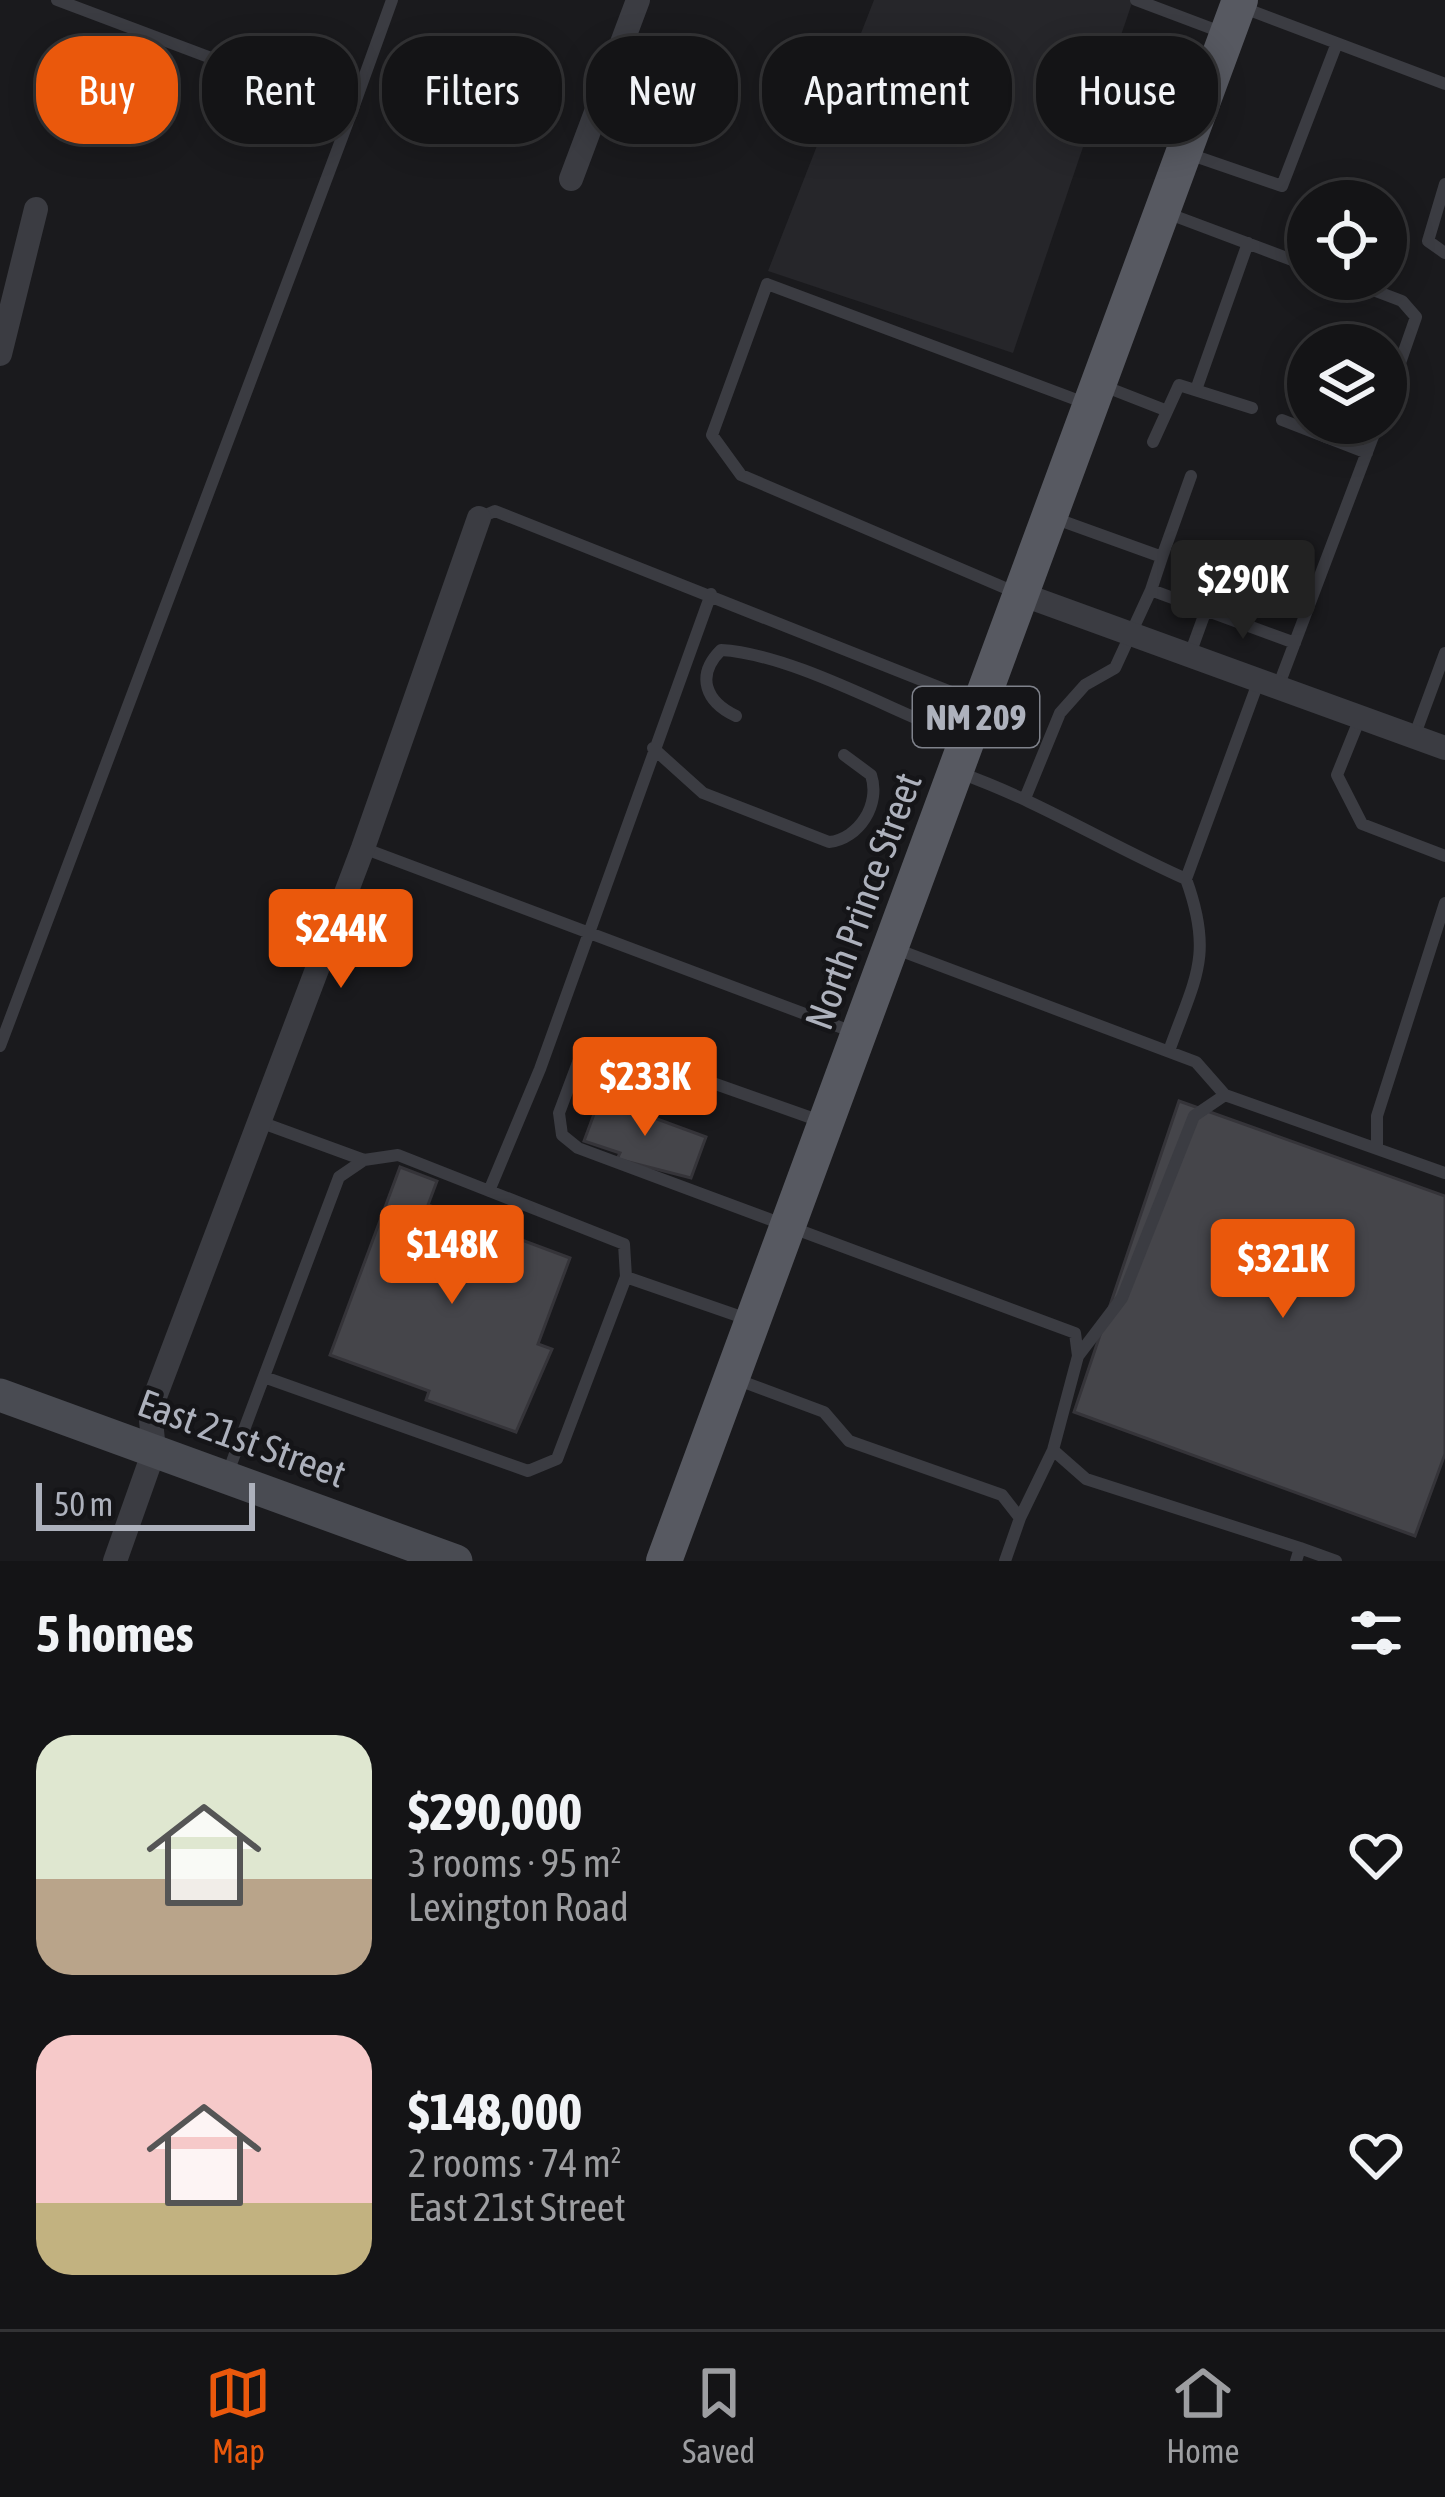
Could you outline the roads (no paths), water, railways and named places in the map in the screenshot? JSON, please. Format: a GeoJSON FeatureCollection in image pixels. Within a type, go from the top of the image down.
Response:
{"type":"FeatureCollection","features":[{"type":"Feature","properties":{"kind":"main road","name":"North Prince Street"},"geometry":{"type":"LineString","coordinates":[[664,1561],[1236,13]]}},
{"type":"Feature","properties":{"kind":"main road","name":"East 21st Street"},"geometry":{"type":"LineString","coordinates":[[0,1395],[456,1561]]}},
{"type":"Feature","properties":{"kind":"street"},"geometry":{"type":"LineString","coordinates":[[572,179],[638,0]]}},
{"type":"Feature","properties":{"kind":"street"},"geometry":{"type":"LineString","coordinates":[[0,354],[36,209]]}},
{"type":"Feature","properties":{"kind":"street"},"geometry":{"type":"LineString","coordinates":[[115,1561],[154,1450],[150,1409],[363,848],[478,518]]}},
{"type":"Feature","properties":{"kind":"street"},"geometry":{"type":"LineString","coordinates":[[1021,594],[1445,748]]}},
{"type":"Feature","properties":{"kind":"lane"},"geometry":{"type":"LineString","coordinates":[[57,0],[202,55]]}},
{"type":"Feature","properties":{"kind":"lane"},"geometry":{"type":"LineString","coordinates":[[358,94],[392,0]]}},
{"type":"Feature","properties":{"kind":"lane"},"geometry":{"type":"LineString","coordinates":[[1136,0],[1236,13],[1337,43],[1445,84]]}},
{"type":"Feature","properties":{"kind":"lane"},"geometry":{"type":"LineString","coordinates":[[1185,152],[1282,186],[1337,43]]}},
{"type":"Feature","properties":{"kind":"lane"},"geometry":{"type":"LineString","coordinates":[[0,1046],[340,144]]}},
{"type":"Feature","properties":{"kind":"lane"},"geometry":{"type":"LineString","coordinates":[[1445,184],[1428,242],[1445,253]]}},
{"type":"Feature","properties":{"kind":"lane"},"geometry":{"type":"LineString","coordinates":[[1162,212],[1287,258]]}},
{"type":"Feature","properties":{"kind":"lane"},"geometry":{"type":"LineString","coordinates":[[1197,387],[1248,243]]}},
{"type":"Feature","properties":{"kind":"lane"},"geometry":{"type":"LineString","coordinates":[[1021,594],[741,475],[712,435],[767,284],[1096,395],[1166,410]]}},
{"type":"Feature","properties":{"kind":"lane"},"geometry":{"type":"LineString","coordinates":[[1399,300],[1416,317],[1407,343]]}},
{"type":"Feature","properties":{"kind":"lane"},"geometry":{"type":"LineString","coordinates":[[1153,442],[1179,385],[1252,408]]}},
{"type":"Feature","properties":{"kind":"lane"},"geometry":{"type":"LineString","coordinates":[[1282,420],[1367,452]]}},
{"type":"Feature","properties":{"kind":"lane"},"geometry":{"type":"LineString","coordinates":[[1169,1051],[1204,950],[1201,920],[1186,879],[1269,683],[1295,643],[1370,444]]}},
{"type":"Feature","properties":{"kind":"lane"},"geometry":{"type":"LineString","coordinates":[[1026,796],[1060,713],[1085,685],[1114,668],[1135,634],[1191,476]]}},
{"type":"Feature","properties":{"kind":"lane"},"geometry":{"type":"LineString","coordinates":[[478,518],[495,511],[981,704]]}},
{"type":"Feature","properties":{"kind":"lane"},"geometry":{"type":"LineString","coordinates":[[1050,517],[1162,557]]}},
{"type":"Feature","properties":{"kind":"lane"},"geometry":{"type":"LineString","coordinates":[[1151,590],[1295,643]]}},
{"type":"Feature","properties":{"kind":"lane"},"geometry":{"type":"LineString","coordinates":[[489,1191],[540,1070],[711,594]]}},
{"type":"Feature","properties":{"kind":"lane"},"geometry":{"type":"LineString","coordinates":[[1190,655],[1206,610]]}},
{"type":"Feature","properties":{"kind":"lane"},"geometry":{"type":"LineString","coordinates":[[736,716],[715,706],[706,693],[706,676],[721,650],[740,651],[842,687],[1115,848],[1186,879]]}},
{"type":"Feature","properties":{"kind":"lane"},"geometry":{"type":"LineString","coordinates":[[1414,737],[1445,653]]}},
{"type":"Feature","properties":{"kind":"lane"},"geometry":{"type":"LineString","coordinates":[[1360,717],[1337,776],[1362,824],[1445,856]]}},
{"type":"Feature","properties":{"kind":"lane"},"geometry":{"type":"LineString","coordinates":[[653,748],[703,794],[829,842],[845,840],[861,827],[872,797],[871,775],[844,755]]}},
{"type":"Feature","properties":{"kind":"lane"},"geometry":{"type":"LineString","coordinates":[[363,848],[860,1034]]}},
{"type":"Feature","properties":{"kind":"lane"},"geometry":{"type":"LineString","coordinates":[[1377,1146],[1377,1116],[1445,903]]}},
{"type":"Feature","properties":{"kind":"lane"},"geometry":{"type":"LineString","coordinates":[[892,947],[1196,1062],[1225,1095],[1445,1173]]}},
{"type":"Feature","properties":{"kind":"lane"},"geometry":{"type":"LineString","coordinates":[[827,1124],[608,1046],[580,1057],[559,1113],[562,1135],[578,1148],[1076,1333],[1078,1356],[1053,1450],[1005,1561]]}},
{"type":"Feature","properties":{"kind":"lane"},"geometry":{"type":"LineString","coordinates":[[1078,1356],[1122,1298],[1194,1116],[1225,1095]]}},
{"type":"Feature","properties":{"kind":"lane"},"geometry":{"type":"LineString","coordinates":[[260,1122],[364,1160]]}},
{"type":"Feature","properties":{"kind":"lane"},"geometry":{"type":"LineString","coordinates":[[227,1476],[264,1377],[339,1177],[364,1160],[398,1155],[624,1244],[626,1277],[557,1459],[528,1471],[264,1377]]}},
{"type":"Feature","properties":{"kind":"lane"},"geometry":{"type":"LineString","coordinates":[[626,1277],[754,1322]]}},
{"type":"Feature","properties":{"kind":"lane"},"geometry":{"type":"LineString","coordinates":[[731,1378],[824,1412],[849,1441],[1002,1495],[1020,1518]]}},
{"type":"Feature","properties":{"kind":"lane"},"geometry":{"type":"LineString","coordinates":[[1053,1450],[1086,1479],[1298,1554],[1336,1561]]}}]}
